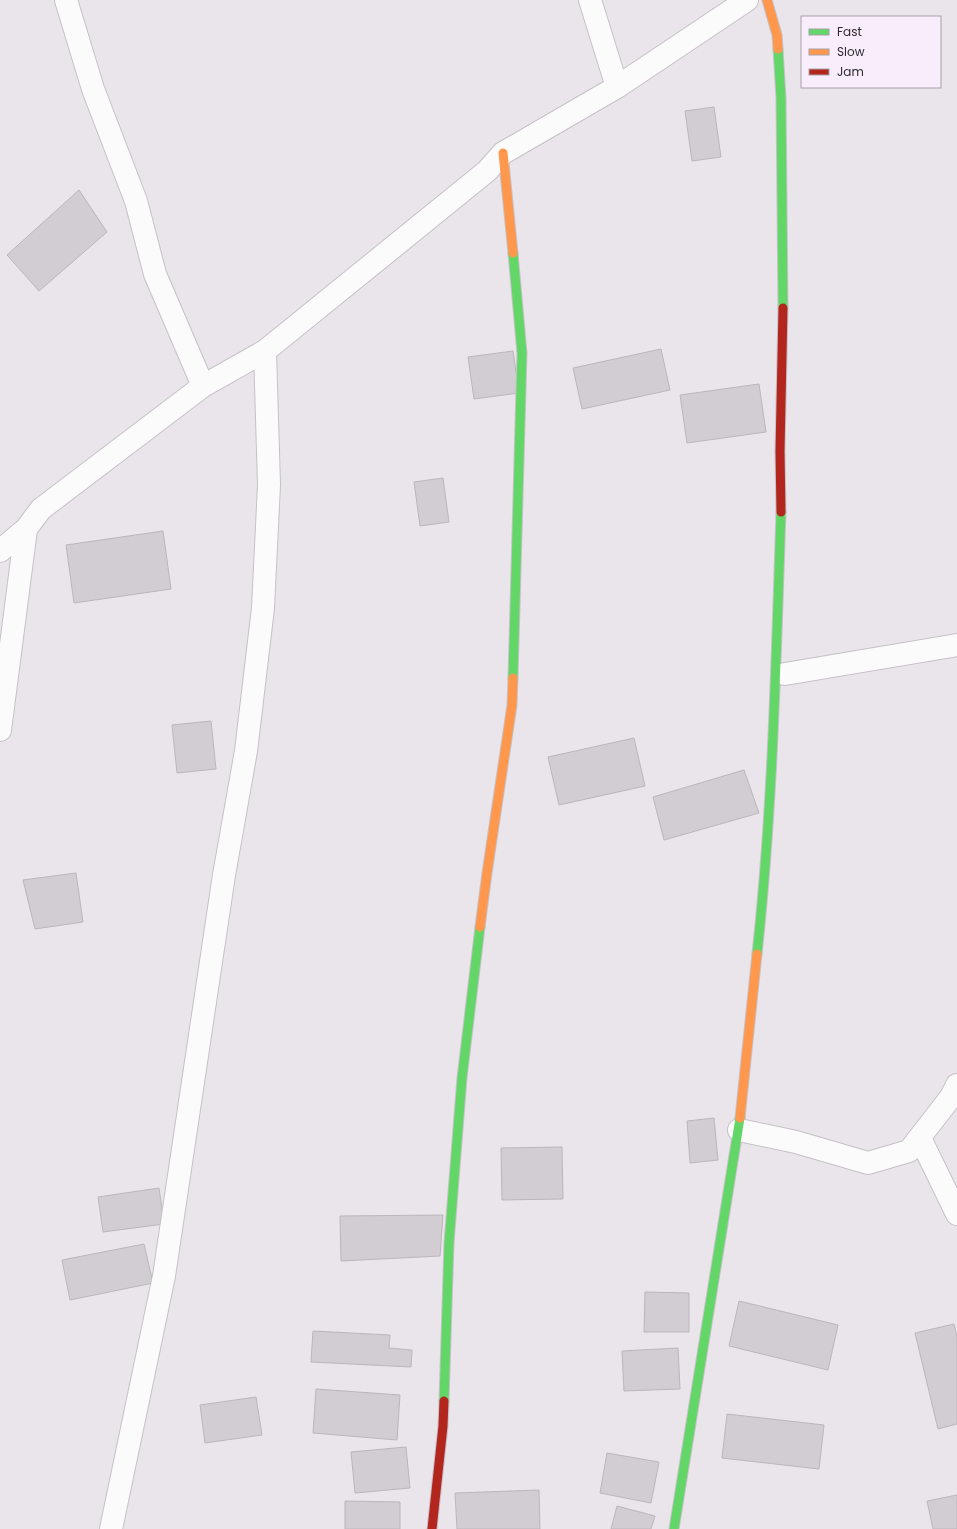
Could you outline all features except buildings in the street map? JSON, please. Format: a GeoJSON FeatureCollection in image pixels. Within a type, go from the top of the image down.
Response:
{"type":"FeatureCollection","features":[{"type":"Feature","properties":{"kind":"street"},"geometry":{"type":"LineString","coordinates":[[66,0],[93,89],[136,201],[155,274],[203,386]]}},
{"type":"Feature","properties":{"kind":"street"},"geometry":{"type":"LineString","coordinates":[[590,0],[617,87]]}},
{"type":"Feature","properties":{"kind":"street"},"geometry":{"type":"LineString","coordinates":[[0,551],[26,529],[41,510],[203,386],[265,351],[487,171],[503,153],[617,87],[747,0]]}},
{"type":"Feature","properties":{"kind":"street"},"geometry":{"type":"LineString","coordinates":[[674,1529],[739,1130],[764,890],[775,702],[781,498],[780,451],[784,298],[781,98],[777,35],[767,0]]}},
{"type":"Feature","properties":{"kind":"street"},"geometry":{"type":"LineString","coordinates":[[432,1529],[443,1426],[449,1243],[462,1078],[487,873],[512,705],[522,353],[503,153]]}},
{"type":"Feature","properties":{"kind":"street"},"geometry":{"type":"LineString","coordinates":[[111,1529],[164,1276],[224,875],[246,751],[263,608],[269,485],[265,351]]}},
{"type":"Feature","properties":{"kind":"street"},"geometry":{"type":"LineString","coordinates":[[0,730],[26,529]]}},
{"type":"Feature","properties":{"kind":"street"},"geometry":{"type":"LineString","coordinates":[[785,674],[957,645]]}},
{"type":"Feature","properties":{"kind":"street"},"geometry":{"type":"LineString","coordinates":[[739,1130],[796,1142],[868,1163],[909,1151],[950,1097],[957,1085]]}},
{"type":"Feature","properties":{"kind":"street"},"geometry":{"type":"LineString","coordinates":[[920,1138],[957,1214]]}},
{"type":"Feature","properties":{"kind":"traffic: fast"},"geometry":{"type":"LineString","coordinates":[[778,49],[781,98],[783,308]]}},
{"type":"Feature","properties":{"kind":"traffic: fast"},"geometry":{"type":"LineString","coordinates":[[513,253],[522,353],[513,678]]}},
{"type":"Feature","properties":{"kind":"traffic: fast"},"geometry":{"type":"LineString","coordinates":[[757,954],[767,844],[781,512]]}},
{"type":"Feature","properties":{"kind":"traffic: fast"},"geometry":{"type":"LineString","coordinates":[[444,1401],[449,1243],[462,1078],[480,927]]}},
{"type":"Feature","properties":{"kind":"traffic: fast"},"geometry":{"type":"LineString","coordinates":[[674,1529],[740,1118]]}},
{"type":"Feature","properties":{"kind":"traffic: slow"},"geometry":{"type":"LineString","coordinates":[[767,0],[777,35],[778,49]]}},
{"type":"Feature","properties":{"kind":"traffic: slow"},"geometry":{"type":"LineString","coordinates":[[503,153],[513,253]]}},
{"type":"Feature","properties":{"kind":"traffic: slow"},"geometry":{"type":"LineString","coordinates":[[480,927],[512,705],[513,678]]}},
{"type":"Feature","properties":{"kind":"traffic: slow"},"geometry":{"type":"LineString","coordinates":[[740,1118],[757,954]]}},
{"type":"Feature","properties":{"kind":"traffic: jam"},"geometry":{"type":"LineString","coordinates":[[781,512],[780,451],[783,308]]}},
{"type":"Feature","properties":{"kind":"traffic: jam"},"geometry":{"type":"LineString","coordinates":[[432,1529],[443,1426],[444,1401]]}}]}
